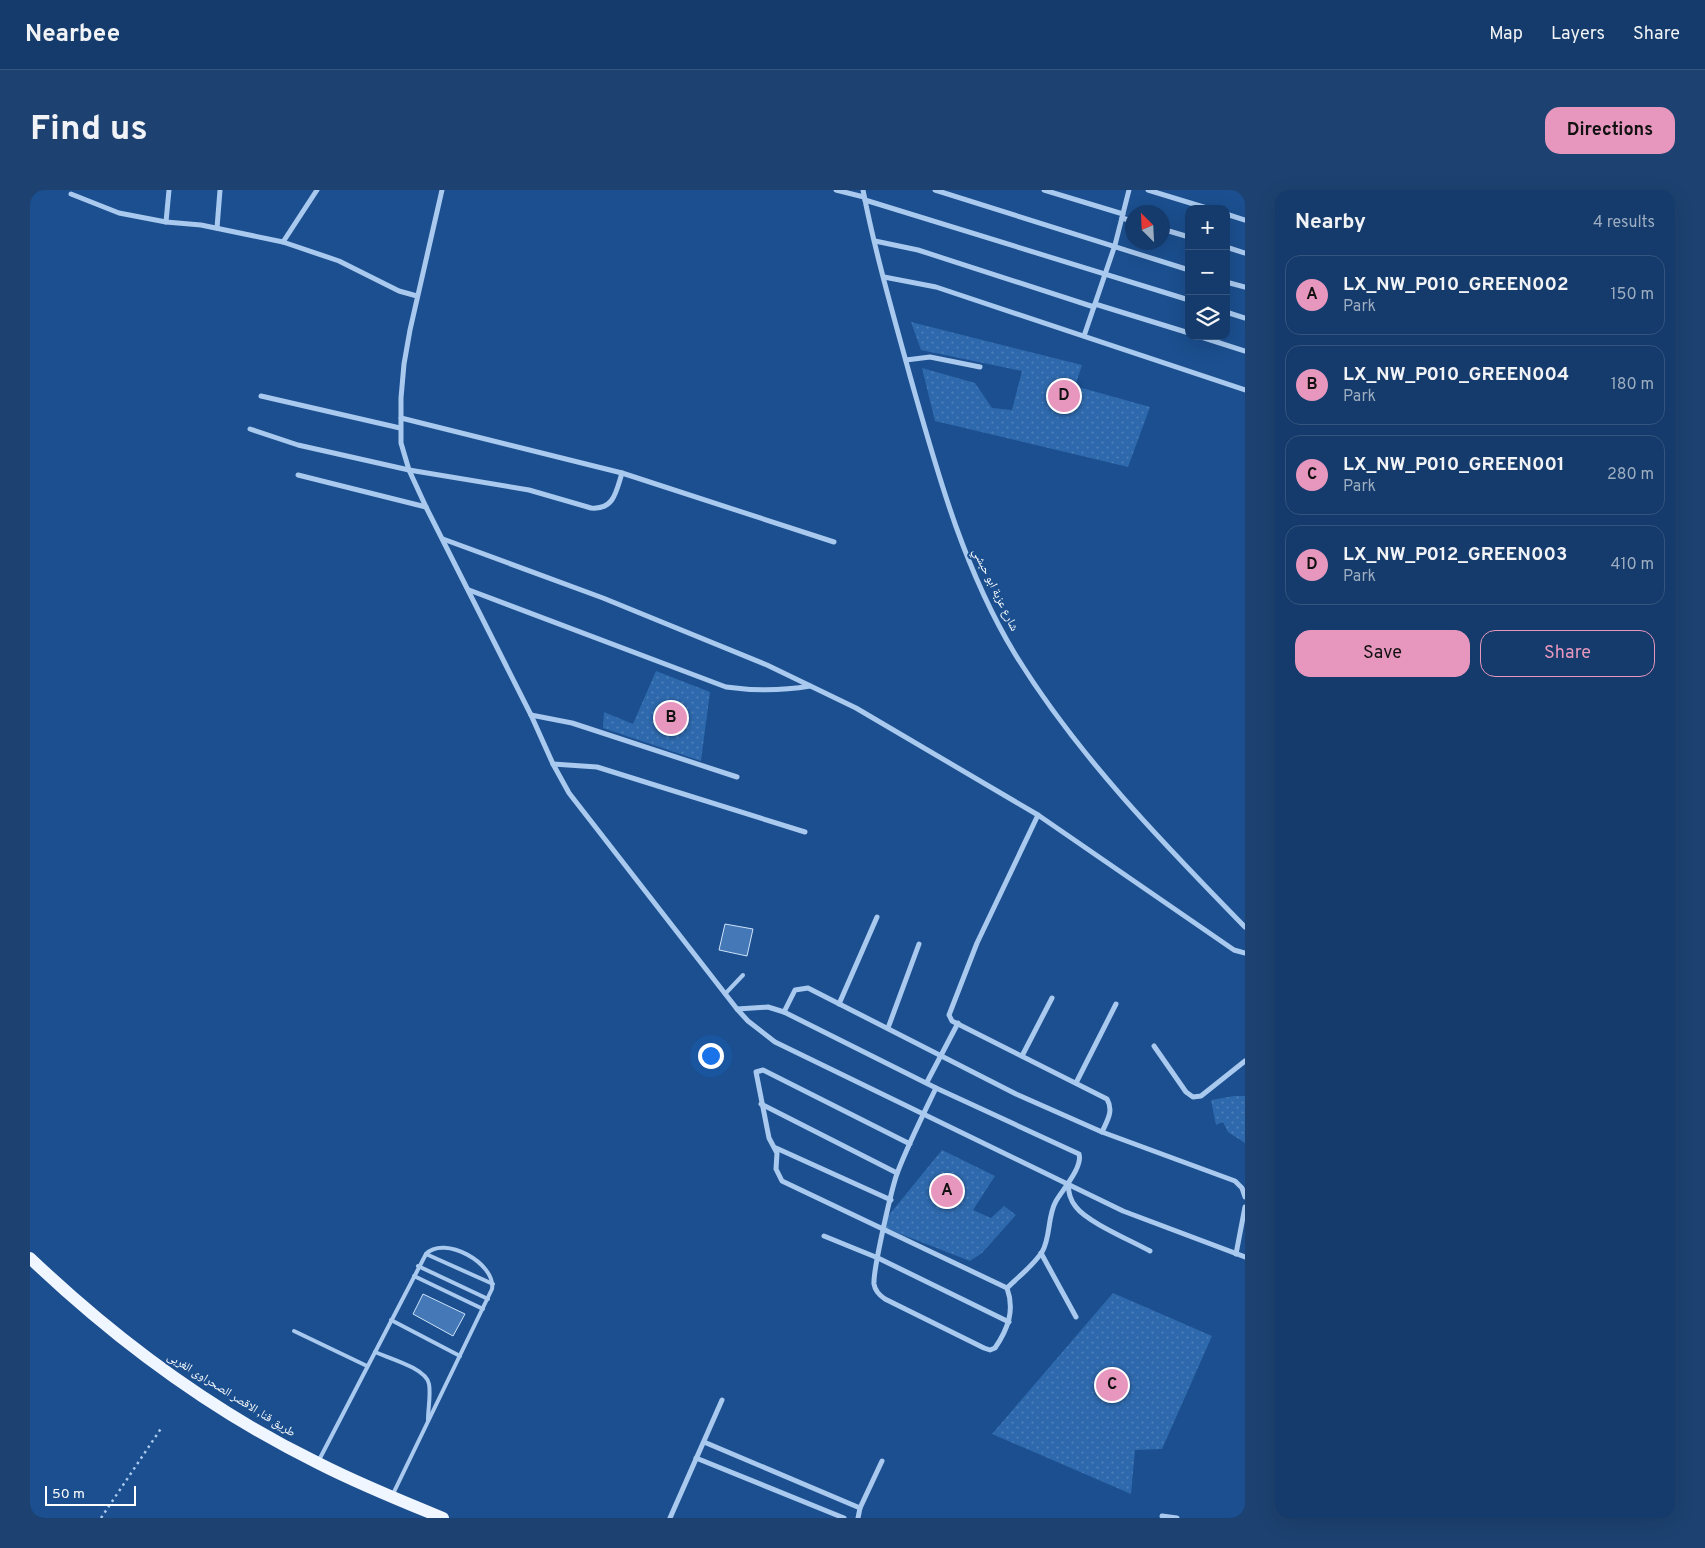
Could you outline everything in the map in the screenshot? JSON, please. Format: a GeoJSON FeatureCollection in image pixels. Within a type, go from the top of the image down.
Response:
{"type":"FeatureCollection","features":[{"type":"Feature","properties":{"kind":"main road","name":"طريق قنا, الاقصر الصحراوى الغربى"},"geometry":{"type":"LineString","coordinates":[[30,1258],[90,1312],[143,1355],[250,1426],[318,1463],[391,1498],[442,1518]]}},
{"type":"Feature","properties":{"kind":"street"},"geometry":{"type":"LineString","coordinates":[[166,222],[169,190]]}},
{"type":"Feature","properties":{"kind":"street"},"geometry":{"type":"LineString","coordinates":[[217,228],[220,190]]}},
{"type":"Feature","properties":{"kind":"street"},"geometry":{"type":"LineString","coordinates":[[283,242],[317,190]]}},
{"type":"Feature","properties":{"kind":"street"},"geometry":{"type":"LineString","coordinates":[[442,190],[417,296],[404,364],[400,428],[404,457],[426,507],[569,793],[737,1009],[754,1027],[775,1042],[1123,1211],[1245,1257]]}},
{"type":"Feature","properties":{"kind":"street"},"geometry":{"type":"LineString","coordinates":[[836,190],[1185,299]]}},
{"type":"Feature","properties":{"kind":"street","name":"شارع عزبة ابو حبشي"},"geometry":{"type":"LineString","coordinates":[[862,190],[938,475],[962,545],[986,600],[1014,652],[1046,702],[1121,795],[1186,867],[1245,926]]}},
{"type":"Feature","properties":{"kind":"street"},"geometry":{"type":"LineString","coordinates":[[935,190],[1115,245],[1185,269]]}},
{"type":"Feature","properties":{"kind":"street"},"geometry":{"type":"LineString","coordinates":[[1044,190],[1125,218]]}},
{"type":"Feature","properties":{"kind":"street"},"geometry":{"type":"LineString","coordinates":[[1084,336],[1115,245],[1129,190]]}},
{"type":"Feature","properties":{"kind":"street"},"geometry":{"type":"LineString","coordinates":[[1148,190],[1197,205]]}},
{"type":"Feature","properties":{"kind":"street"},"geometry":{"type":"LineString","coordinates":[[71,194],[118,213],[166,222],[217,228],[283,242],[339,261],[399,291],[417,296]]}},
{"type":"Feature","properties":{"kind":"street"},"geometry":{"type":"LineString","coordinates":[[1230,215],[1245,220]]}},
{"type":"Feature","properties":{"kind":"street"},"geometry":{"type":"LineString","coordinates":[[1170,231],[1185,236]]}},
{"type":"Feature","properties":{"kind":"street"},"geometry":{"type":"LineString","coordinates":[[875,241],[918,250],[1185,332]]}},
{"type":"Feature","properties":{"kind":"street"},"geometry":{"type":"LineString","coordinates":[[1230,248],[1245,253]]}},
{"type":"Feature","properties":{"kind":"street"},"geometry":{"type":"LineString","coordinates":[[884,277],[919,282],[1245,390]]}},
{"type":"Feature","properties":{"kind":"street"},"geometry":{"type":"LineString","coordinates":[[1230,283],[1245,287]]}},
{"type":"Feature","properties":{"kind":"street"},"geometry":{"type":"LineString","coordinates":[[1230,313],[1245,318]]}},
{"type":"Feature","properties":{"kind":"street"},"geometry":{"type":"LineString","coordinates":[[1211,340],[1245,351]]}},
{"type":"Feature","properties":{"kind":"street"},"geometry":{"type":"LineString","coordinates":[[906,360],[930,357],[980,367]]}},
{"type":"Feature","properties":{"kind":"street"},"geometry":{"type":"LineString","coordinates":[[261,396],[400,428]]}},
{"type":"Feature","properties":{"kind":"street"},"geometry":{"type":"LineString","coordinates":[[401,418],[622,473],[834,542]]}},
{"type":"Feature","properties":{"kind":"street"},"geometry":{"type":"LineString","coordinates":[[250,429],[298,445],[410,470],[499,484],[600,509],[609,505],[615,496],[622,473]]}},
{"type":"Feature","properties":{"kind":"street"},"geometry":{"type":"LineString","coordinates":[[298,475],[426,507]]}},
{"type":"Feature","properties":{"kind":"street"},"geometry":{"type":"LineString","coordinates":[[443,539],[603,598],[767,665],[812,686],[899,733],[1038,815],[1234,950],[1245,953]]}},
{"type":"Feature","properties":{"kind":"street"},"geometry":{"type":"LineString","coordinates":[[469,590],[726,687],[754,691],[812,686]]}},
{"type":"Feature","properties":{"kind":"street"},"geometry":{"type":"LineString","coordinates":[[531,715],[572,722],[737,777]]}},
{"type":"Feature","properties":{"kind":"street"},"geometry":{"type":"LineString","coordinates":[[553,764],[597,766],[805,832]]}},
{"type":"Feature","properties":{"kind":"street"},"geometry":{"type":"LineString","coordinates":[[1038,815],[1006,879],[949,1015],[952,1021],[1107,1099],[1110,1105],[1110,1112],[1102,1132]]}},
{"type":"Feature","properties":{"kind":"street"},"geometry":{"type":"LineString","coordinates":[[839,1004],[877,917]]}},
{"type":"Feature","properties":{"kind":"street"},"geometry":{"type":"LineString","coordinates":[[888,1028],[919,944]]}},
{"type":"Feature","properties":{"kind":"street"},"geometry":{"type":"LineString","coordinates":[[784,1012],[790,995],[801,988],[808,988],[1016,1094],[1102,1132],[1235,1182],[1242,1188],[1245,1197]]}},
{"type":"Feature","properties":{"kind":"street"},"geometry":{"type":"LineString","coordinates":[[1022,1056],[1052,998]]}},
{"type":"Feature","properties":{"kind":"street"},"geometry":{"type":"LineString","coordinates":[[1076,1083],[1116,1004]]}},
{"type":"Feature","properties":{"kind":"street"},"geometry":{"type":"LineString","coordinates":[[737,1009],[760,1007],[784,1012],[936,1088],[1079,1154],[1080,1159],[1068,1185],[1056,1201],[1048,1220],[1041,1253],[1007,1288]]}},
{"type":"Feature","properties":{"kind":"street"},"geometry":{"type":"LineString","coordinates":[[927,1082],[958,1023]]}},
{"type":"Feature","properties":{"kind":"street"},"geometry":{"type":"LineString","coordinates":[[1154,1046],[1186,1092],[1193,1096],[1201,1096],[1245,1061]]}},
{"type":"Feature","properties":{"kind":"street"},"geometry":{"type":"LineString","coordinates":[[891,1200],[776,1148],[769,1138],[755,1076],[759,1070],[910,1144]]}},
{"type":"Feature","properties":{"kind":"street"},"geometry":{"type":"LineString","coordinates":[[776,1148],[776,1168],[782,1181],[885,1228],[1007,1288],[1011,1299],[1009,1322],[996,1348],[990,1350],[879,1295],[874,1282],[878,1258],[885,1228],[897,1173],[936,1088]]}},
{"type":"Feature","properties":{"kind":"street"},"geometry":{"type":"LineString","coordinates":[[761,1104],[897,1173]]}},
{"type":"Feature","properties":{"kind":"street"},"geometry":{"type":"LineString","coordinates":[[1068,1185],[1070,1197],[1076,1208],[1086,1216],[1150,1251]]}},
{"type":"Feature","properties":{"kind":"street"},"geometry":{"type":"LineString","coordinates":[[1236,1254],[1245,1207]]}},
{"type":"Feature","properties":{"kind":"street"},"geometry":{"type":"LineString","coordinates":[[824,1236],[878,1258],[1009,1322]]}},
{"type":"Feature","properties":{"kind":"street"},"geometry":{"type":"LineString","coordinates":[[1041,1253],[1076,1317]]}},
{"type":"Feature","properties":{"kind":"street"},"geometry":{"type":"LineString","coordinates":[[670,1518],[722,1400]]}},
{"type":"Feature","properties":{"kind":"street"},"geometry":{"type":"LineString","coordinates":[[704,1442],[860,1508]]}},
{"type":"Feature","properties":{"kind":"street"},"geometry":{"type":"LineString","coordinates":[[696,1458],[844,1518]]}},
{"type":"Feature","properties":{"kind":"street"},"geometry":{"type":"LineString","coordinates":[[858,1518],[860,1508],[882,1461]]}},
{"type":"Feature","properties":{"kind":"street"},"geometry":{"type":"LineString","coordinates":[[1162,1516],[1177,1518]]}},
{"type":"Feature","properties":{"kind":"lane"},"geometry":{"type":"LineString","coordinates":[[725,994],[743,974]]}},
{"type":"Feature","properties":{"kind":"lane"},"geometry":{"type":"LineString","coordinates":[[318,1463],[418,1266],[426,1254],[438,1246],[452,1248],[483,1265],[489,1271],[493,1284],[488,1299],[391,1498]]}},
{"type":"Feature","properties":{"kind":"lane"},"geometry":{"type":"LineString","coordinates":[[426,1254],[493,1284]]}},
{"type":"Feature","properties":{"kind":"lane"},"geometry":{"type":"LineString","coordinates":[[418,1266],[488,1299]]}},
{"type":"Feature","properties":{"kind":"lane"},"geometry":{"type":"LineString","coordinates":[[414,1276],[483,1309]]}},
{"type":"Feature","properties":{"kind":"lane"},"geometry":{"type":"LineString","coordinates":[[391,1320],[460,1356]]}},
{"type":"Feature","properties":{"kind":"lane"},"geometry":{"type":"LineString","coordinates":[[294,1331],[367,1366]]}},
{"type":"Feature","properties":{"kind":"lane"},"geometry":{"type":"LineString","coordinates":[[375,1352],[419,1371],[425,1376],[429,1388],[428,1422]]}},
{"type":"Feature","properties":{"kind":"path"},"geometry":{"type":"LineString","coordinates":[[101,1518],[162,1427]]}},
{"type":"Feature","properties":{"kind":"shaded area"},"geometry":{"type":"Polygon","coordinates":[[[911,322],[1082,365],[1075,386],[1150,407],[1128,467],[935,421],[922,368],[975,383],[992,408],[1012,410],[1022,371],[921,350],[911,322]]]}},
{"type":"Feature","properties":{"kind":"shaded area"},"geometry":{"type":"Polygon","coordinates":[[[656,671],[710,692],[701,761],[603,728],[604,712],[633,724],[656,671]]]}},
{"type":"Feature","properties":{"kind":"shaded area"},"geometry":{"type":"Polygon","coordinates":[[[1245,1096],[1245,1143],[1228,1132],[1223,1122],[1216,1125],[1211,1100],[1245,1096]]]}},
{"type":"Feature","properties":{"kind":"shaded area"},"geometry":{"type":"Polygon","coordinates":[[[942,1150],[995,1176],[973,1210],[991,1218],[1004,1206],[1016,1215],[982,1253],[970,1261],[880,1226],[942,1150]]]}},
{"type":"Feature","properties":{"kind":"shaded area"},"geometry":{"type":"Polygon","coordinates":[[[1113,1293],[1212,1336],[1162,1449],[1135,1450],[1131,1494],[992,1434],[1113,1293]]]}},
{"type":"Feature","properties":{"kind":"building"},"geometry":{"type":"Polygon","coordinates":[[[725,924],[753,929],[747,956],[719,950],[725,924]]]}},
{"type":"Feature","properties":{"kind":"building"},"geometry":{"type":"Polygon","coordinates":[[[423,1294],[465,1314],[453,1336],[413,1314],[423,1294]]]}},
{"type":"Feature","properties":{"kind":"place","name":"LX_NW_P012_GREEN003"},"geometry":{"type":"Point","coordinates":[1064,396]}},
{"type":"Feature","properties":{"kind":"place","name":"LX_NW_P010_GREEN004"},"geometry":{"type":"Point","coordinates":[671,718]}},
{"type":"Feature","properties":{"kind":"place","name":"LX_NW_P010_GREEN002"},"geometry":{"type":"Point","coordinates":[947,1191]}},
{"type":"Feature","properties":{"kind":"place","name":"LX_NW_P010_GREEN001"},"geometry":{"type":"Point","coordinates":[1112,1385]}}]}
